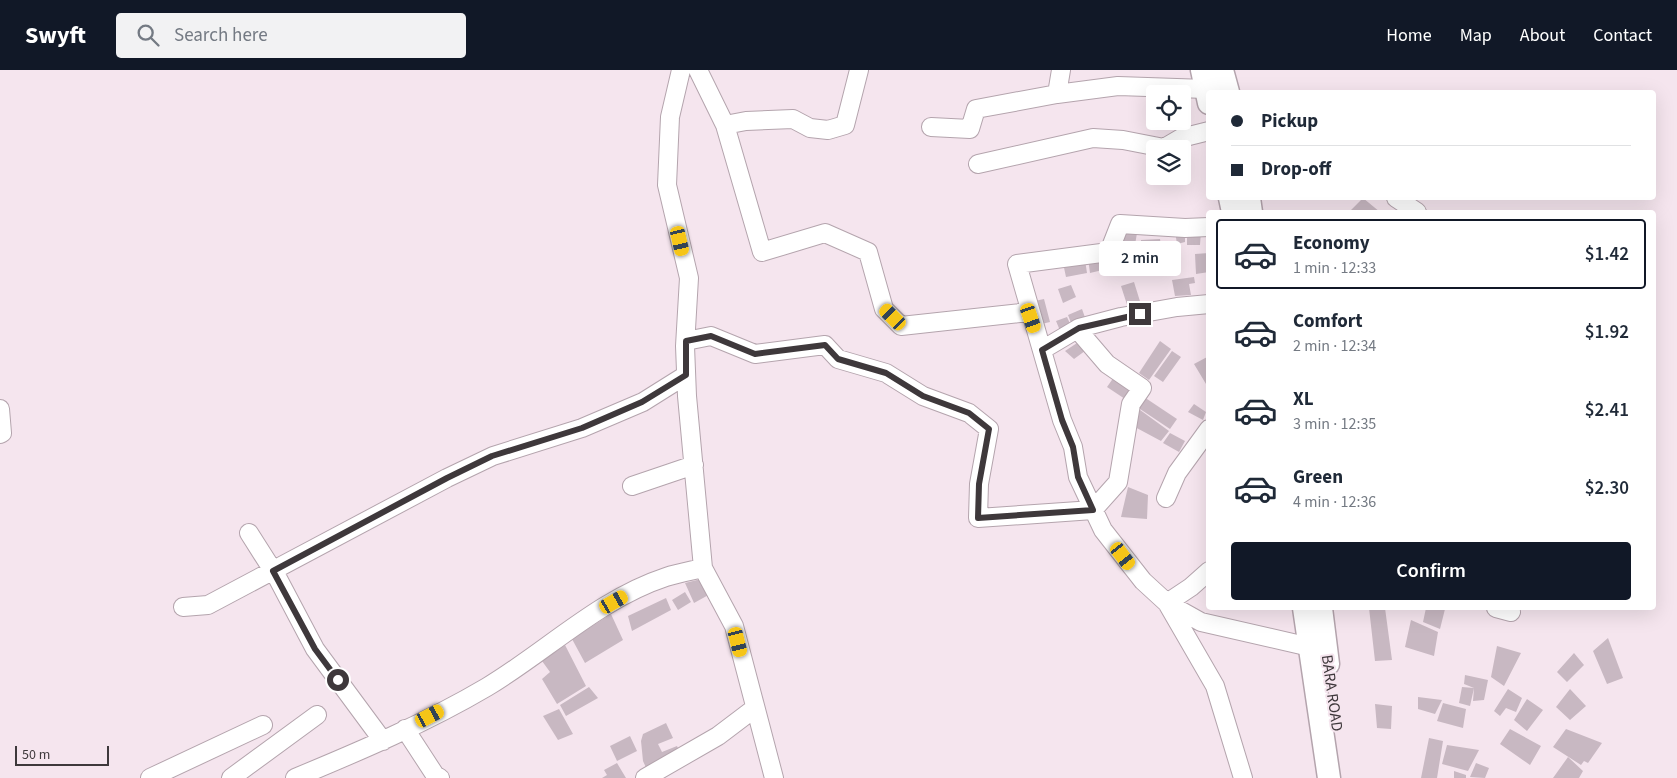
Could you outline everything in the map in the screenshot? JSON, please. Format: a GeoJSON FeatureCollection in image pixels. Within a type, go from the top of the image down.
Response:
{"type":"FeatureCollection","features":[{"type":"Feature","properties":{"kind":"main road"},"geometry":{"type":"LineString","coordinates":[[1211,89],[1222,70]]}},
{"type":"Feature","properties":{"kind":"main road"},"geometry":{"type":"LineString","coordinates":[[1304,610],[1329,778]]}},
{"type":"Feature","properties":{"kind":"main road","name":"BARA ROAD"},"geometry":{"type":"LineString","coordinates":[[1321,610],[1343,778]]}},
{"type":"Feature","properties":{"kind":"street"},"geometry":{"type":"LineString","coordinates":[[681,70],[670,117],[667,185],[689,278],[686,375],[703,568],[734,626],[774,778]]}},
{"type":"Feature","properties":{"kind":"street"},"geometry":{"type":"LineString","coordinates":[[698,70],[725,125],[762,252],[825,233],[868,252],[884,309],[902,326],[1029,312]]}},
{"type":"Feature","properties":{"kind":"street"},"geometry":{"type":"LineString","coordinates":[[725,125],[746,121],[793,119],[810,128],[828,130],[845,125],[859,70]]}},
{"type":"Feature","properties":{"kind":"street"},"geometry":{"type":"LineString","coordinates":[[1057,94],[1060,70]]}},
{"type":"Feature","properties":{"kind":"street"},"geometry":{"type":"LineString","coordinates":[[931,127],[970,129],[976,109],[1057,94],[1118,86],[1211,89]]}},
{"type":"Feature","properties":{"kind":"street"},"geometry":{"type":"LineString","coordinates":[[978,164],[1093,138],[1123,140],[1164,148],[1181,138],[1206,132]]}},
{"type":"Feature","properties":{"kind":"street"},"geometry":{"type":"LineString","coordinates":[[1399,200],[1414,210]]}},
{"type":"Feature","properties":{"kind":"street"},"geometry":{"type":"LineString","coordinates":[[1206,227],[1185,228],[1120,224],[1109,252],[1017,264],[1029,312],[1062,420],[1073,447],[1078,477],[1103,530],[1143,581],[1167,603],[1201,622],[1310,647]]}},
{"type":"Feature","properties":{"kind":"street"},"geometry":{"type":"LineString","coordinates":[[1042,350],[1077,329],[1121,317],[1206,304]]}},
{"type":"Feature","properties":{"kind":"street"},"geometry":{"type":"LineString","coordinates":[[686,341],[711,336],[755,354],[825,345],[838,359],[886,373],[923,396],[969,413],[989,429],[979,484],[978,518],[1093,510],[1118,482],[1131,404],[1142,388],[1106,364],[1077,329]]}},
{"type":"Feature","properties":{"kind":"street"},"geometry":{"type":"LineString","coordinates":[[183,607],[208,605],[492,456],[582,428],[642,402],[686,375]]}},
{"type":"Feature","properties":{"kind":"street"},"geometry":{"type":"LineString","coordinates":[[0,409],[2,434],[0,434]]}},
{"type":"Feature","properties":{"kind":"street"},"geometry":{"type":"LineString","coordinates":[[1166,498],[1177,473],[1206,433]]}},
{"type":"Feature","properties":{"kind":"street"},"geometry":{"type":"LineString","coordinates":[[632,486],[694,465]]}},
{"type":"Feature","properties":{"kind":"street"},"geometry":{"type":"LineString","coordinates":[[249,533],[273,571],[315,649],[383,741]]}},
{"type":"Feature","properties":{"kind":"street"},"geometry":{"type":"LineString","coordinates":[[295,778],[383,741],[488,686],[627,594],[665,577],[703,568]]}},
{"type":"Feature","properties":{"kind":"street"},"geometry":{"type":"LineString","coordinates":[[1167,603],[1191,587],[1206,574]]}},
{"type":"Feature","properties":{"kind":"street"},"geometry":{"type":"LineString","coordinates":[[1167,603],[1215,686],[1243,778]]}},
{"type":"Feature","properties":{"kind":"street"},"geometry":{"type":"LineString","coordinates":[[645,778],[718,736],[755,708]]}},
{"type":"Feature","properties":{"kind":"street"},"geometry":{"type":"LineString","coordinates":[[231,778],[317,715]]}},
{"type":"Feature","properties":{"kind":"street"},"geometry":{"type":"LineString","coordinates":[[150,778],[263,725]]}},
{"type":"Feature","properties":{"kind":"street"},"geometry":{"type":"LineString","coordinates":[[405,729],[435,775],[440,778]]}},
{"type":"Feature","properties":{"kind":"building"},"geometry":{"type":"Polygon","coordinates":[[[1361,200],[1365,200],[1378,210],[1351,210],[1361,200]]]}},
{"type":"Feature","properties":{"kind":"building"},"geometry":{"type":"Polygon","coordinates":[[[1123,230],[1137,233],[1133,257],[1118,256],[1123,230]]]}},
{"type":"Feature","properties":{"kind":"building"},"geometry":{"type":"Polygon","coordinates":[[[1175,231],[1185,235],[1185,242],[1177,244],[1175,231]]]}},
{"type":"Feature","properties":{"kind":"building"},"geometry":{"type":"Polygon","coordinates":[[[1187,232],[1201,232],[1200,245],[1187,245],[1187,232]]]}},
{"type":"Feature","properties":{"kind":"building"},"geometry":{"type":"Polygon","coordinates":[[[1160,239],[1162,254],[1146,256],[1146,249],[1141,249],[1141,240],[1160,239]]]}},
{"type":"Feature","properties":{"kind":"building"},"geometry":{"type":"Polygon","coordinates":[[[1206,253],[1206,272],[1196,274],[1195,254],[1206,253]]]}},
{"type":"Feature","properties":{"kind":"building"},"geometry":{"type":"Polygon","coordinates":[[[1110,254],[1115,267],[1090,273],[1088,258],[1110,254]]]}},
{"type":"Feature","properties":{"kind":"building"},"geometry":{"type":"Polygon","coordinates":[[[1085,260],[1087,273],[1066,277],[1063,263],[1085,260]]]}},
{"type":"Feature","properties":{"kind":"building"},"geometry":{"type":"Polygon","coordinates":[[[1194,277],[1195,283],[1189,284],[1191,295],[1175,296],[1172,280],[1194,277]]]}},
{"type":"Feature","properties":{"kind":"building"},"geometry":{"type":"Polygon","coordinates":[[[1134,282],[1143,311],[1130,314],[1121,286],[1134,282]]]}},
{"type":"Feature","properties":{"kind":"building"},"geometry":{"type":"Polygon","coordinates":[[[1071,285],[1076,297],[1063,303],[1058,289],[1071,285]]]}},
{"type":"Feature","properties":{"kind":"building"},"geometry":{"type":"Polygon","coordinates":[[[1044,299],[1050,322],[1037,325],[1030,302],[1044,299]]]}},
{"type":"Feature","properties":{"kind":"building"},"geometry":{"type":"Polygon","coordinates":[[[1082,309],[1087,323],[1073,328],[1068,315],[1082,309]]]}},
{"type":"Feature","properties":{"kind":"building"},"geometry":{"type":"Polygon","coordinates":[[[1067,317],[1072,328],[1061,333],[1056,321],[1067,317]]]}},
{"type":"Feature","properties":{"kind":"building"},"geometry":{"type":"Polygon","coordinates":[[[1083,339],[1089,348],[1074,359],[1065,351],[1083,339]]]}},
{"type":"Feature","properties":{"kind":"building"},"geometry":{"type":"Polygon","coordinates":[[[1160,341],[1171,349],[1149,380],[1139,373],[1160,341]]]}},
{"type":"Feature","properties":{"kind":"building"},"geometry":{"type":"Polygon","coordinates":[[[1172,351],[1181,357],[1163,382],[1154,376],[1172,351]]]}},
{"type":"Feature","properties":{"kind":"building"},"geometry":{"type":"Polygon","coordinates":[[[1206,358],[1206,384],[1194,364],[1206,358]]]}},
{"type":"Feature","properties":{"kind":"building"},"geometry":{"type":"Polygon","coordinates":[[[1114,377],[1177,419],[1170,429],[1107,387],[1114,377]]]}},
{"type":"Feature","properties":{"kind":"building"},"geometry":{"type":"Polygon","coordinates":[[[1194,404],[1206,412],[1203,420],[1188,412],[1194,404]]]}},
{"type":"Feature","properties":{"kind":"building"},"geometry":{"type":"Polygon","coordinates":[[[1136,407],[1169,431],[1161,441],[1133,426],[1136,407]]]}},
{"type":"Feature","properties":{"kind":"building"},"geometry":{"type":"Polygon","coordinates":[[[1170,433],[1185,441],[1179,452],[1163,443],[1170,433]]]}},
{"type":"Feature","properties":{"kind":"building"},"geometry":{"type":"Polygon","coordinates":[[[1128,487],[1148,495],[1147,519],[1121,517],[1128,487]]]}},
{"type":"Feature","properties":{"kind":"building"},"geometry":{"type":"Polygon","coordinates":[[[705,578],[712,593],[694,603],[685,583],[705,578]]]}},
{"type":"Feature","properties":{"kind":"building"},"geometry":{"type":"Polygon","coordinates":[[[685,592],[691,602],[678,610],[672,600],[685,592]]]}},
{"type":"Feature","properties":{"kind":"building"},"geometry":{"type":"Polygon","coordinates":[[[666,598],[671,610],[632,631],[628,616],[666,598]]]}},
{"type":"Feature","properties":{"kind":"building"},"geometry":{"type":"Polygon","coordinates":[[[1369,610],[1385,610],[1392,660],[1375,661],[1369,610]]]}},
{"type":"Feature","properties":{"kind":"building"},"geometry":{"type":"Polygon","coordinates":[[[1426,610],[1445,610],[1440,629],[1423,622],[1426,610]]]}},
{"type":"Feature","properties":{"kind":"building"},"geometry":{"type":"Polygon","coordinates":[[[611,614],[623,640],[585,663],[572,639],[611,614]]]}},
{"type":"Feature","properties":{"kind":"building"},"geometry":{"type":"Polygon","coordinates":[[[1411,620],[1438,632],[1434,656],[1405,647],[1411,620]]]}},
{"type":"Feature","properties":{"kind":"building"},"geometry":{"type":"Polygon","coordinates":[[[1608,638],[1623,678],[1607,684],[1593,651],[1608,638]]]}},
{"type":"Feature","properties":{"kind":"building"},"geometry":{"type":"Polygon","coordinates":[[[565,645],[586,686],[557,704],[542,679],[550,672],[542,661],[565,645]]]}},
{"type":"Feature","properties":{"kind":"building"},"geometry":{"type":"Polygon","coordinates":[[[1497,646],[1521,653],[1504,686],[1491,677],[1497,646]]]}},
{"type":"Feature","properties":{"kind":"building"},"geometry":{"type":"Polygon","coordinates":[[[1574,653],[1584,665],[1567,682],[1557,672],[1574,653]]]}},
{"type":"Feature","properties":{"kind":"building"},"geometry":{"type":"Polygon","coordinates":[[[1465,675],[1488,680],[1484,700],[1473,701],[1474,688],[1464,684],[1465,675]]]}},
{"type":"Feature","properties":{"kind":"building"},"geometry":{"type":"Polygon","coordinates":[[[589,687],[598,698],[566,716],[560,705],[589,687]]]}},
{"type":"Feature","properties":{"kind":"building"},"geometry":{"type":"Polygon","coordinates":[[[1462,687],[1474,688],[1470,706],[1459,703],[1462,687]]]}},
{"type":"Feature","properties":{"kind":"building"},"geometry":{"type":"Polygon","coordinates":[[[1508,689],[1522,698],[1516,712],[1506,708],[1500,716],[1494,711],[1508,689]]]}},
{"type":"Feature","properties":{"kind":"building"},"geometry":{"type":"Polygon","coordinates":[[[1570,689],[1586,706],[1570,720],[1556,707],[1570,689]]]}},
{"type":"Feature","properties":{"kind":"building"},"geometry":{"type":"Polygon","coordinates":[[[1418,697],[1442,700],[1435,714],[1418,709],[1418,697]]]}},
{"type":"Feature","properties":{"kind":"building"},"geometry":{"type":"Polygon","coordinates":[[[1527,699],[1543,710],[1527,731],[1514,720],[1527,699]]]}},
{"type":"Feature","properties":{"kind":"building"},"geometry":{"type":"Polygon","coordinates":[[[1443,703],[1466,709],[1463,728],[1437,721],[1443,703]]]}},
{"type":"Feature","properties":{"kind":"building"},"geometry":{"type":"Polygon","coordinates":[[[1375,704],[1392,706],[1391,729],[1377,728],[1375,704]]]}},
{"type":"Feature","properties":{"kind":"building"},"geometry":{"type":"Polygon","coordinates":[[[559,709],[573,734],[558,740],[543,716],[559,709]]]}},
{"type":"Feature","properties":{"kind":"building"},"geometry":{"type":"Polygon","coordinates":[[[666,723],[673,738],[658,744],[662,752],[677,746],[682,757],[648,772],[643,761],[641,741],[643,734],[666,723]]]}},
{"type":"Feature","properties":{"kind":"building"},"geometry":{"type":"Polygon","coordinates":[[[1510,729],[1541,746],[1530,765],[1500,744],[1510,729]]]}},
{"type":"Feature","properties":{"kind":"building"},"geometry":{"type":"Polygon","coordinates":[[[1566,729],[1602,743],[1588,763],[1584,761],[1581,765],[1553,747],[1566,729]]]}},
{"type":"Feature","properties":{"kind":"building"},"geometry":{"type":"Polygon","coordinates":[[[630,736],[637,751],[617,761],[610,746],[630,736]]]}},
{"type":"Feature","properties":{"kind":"building"},"geometry":{"type":"Polygon","coordinates":[[[1429,738],[1443,741],[1437,778],[1421,778],[1429,738]]]}},
{"type":"Feature","properties":{"kind":"building"},"geometry":{"type":"Polygon","coordinates":[[[1447,745],[1479,750],[1468,771],[1442,764],[1447,745]]]}},
{"type":"Feature","properties":{"kind":"building"},"geometry":{"type":"Polygon","coordinates":[[[1568,757],[1583,771],[1579,778],[1553,778],[1568,757]]]}},
{"type":"Feature","properties":{"kind":"building"},"geometry":{"type":"Polygon","coordinates":[[[617,763],[626,778],[602,778],[607,775],[604,770],[617,763]]]}},
{"type":"Feature","properties":{"kind":"building"},"geometry":{"type":"Polygon","coordinates":[[[1476,763],[1489,768],[1485,778],[1470,777],[1476,763]]]}},
{"type":"Feature","properties":{"kind":"building"},"geometry":{"type":"Polygon","coordinates":[[[1454,771],[1466,775],[1466,778],[1454,778],[1454,771]]]}},
{"type":"Feature","properties":{"kind":"route"},"geometry":{"type":"LineString","coordinates":[[338,680],[315,649],[273,571],[492,456],[538,440],[582,428],[642,402],[686,375],[686,341],[711,336],[755,354],[825,345],[838,359],[886,373],[923,396],[969,413],[989,429],[979,484],[978,518],[1093,510],[1078,477],[1073,447],[1062,420],[1042,350],[1079,328],[1140,314]]}}]}
